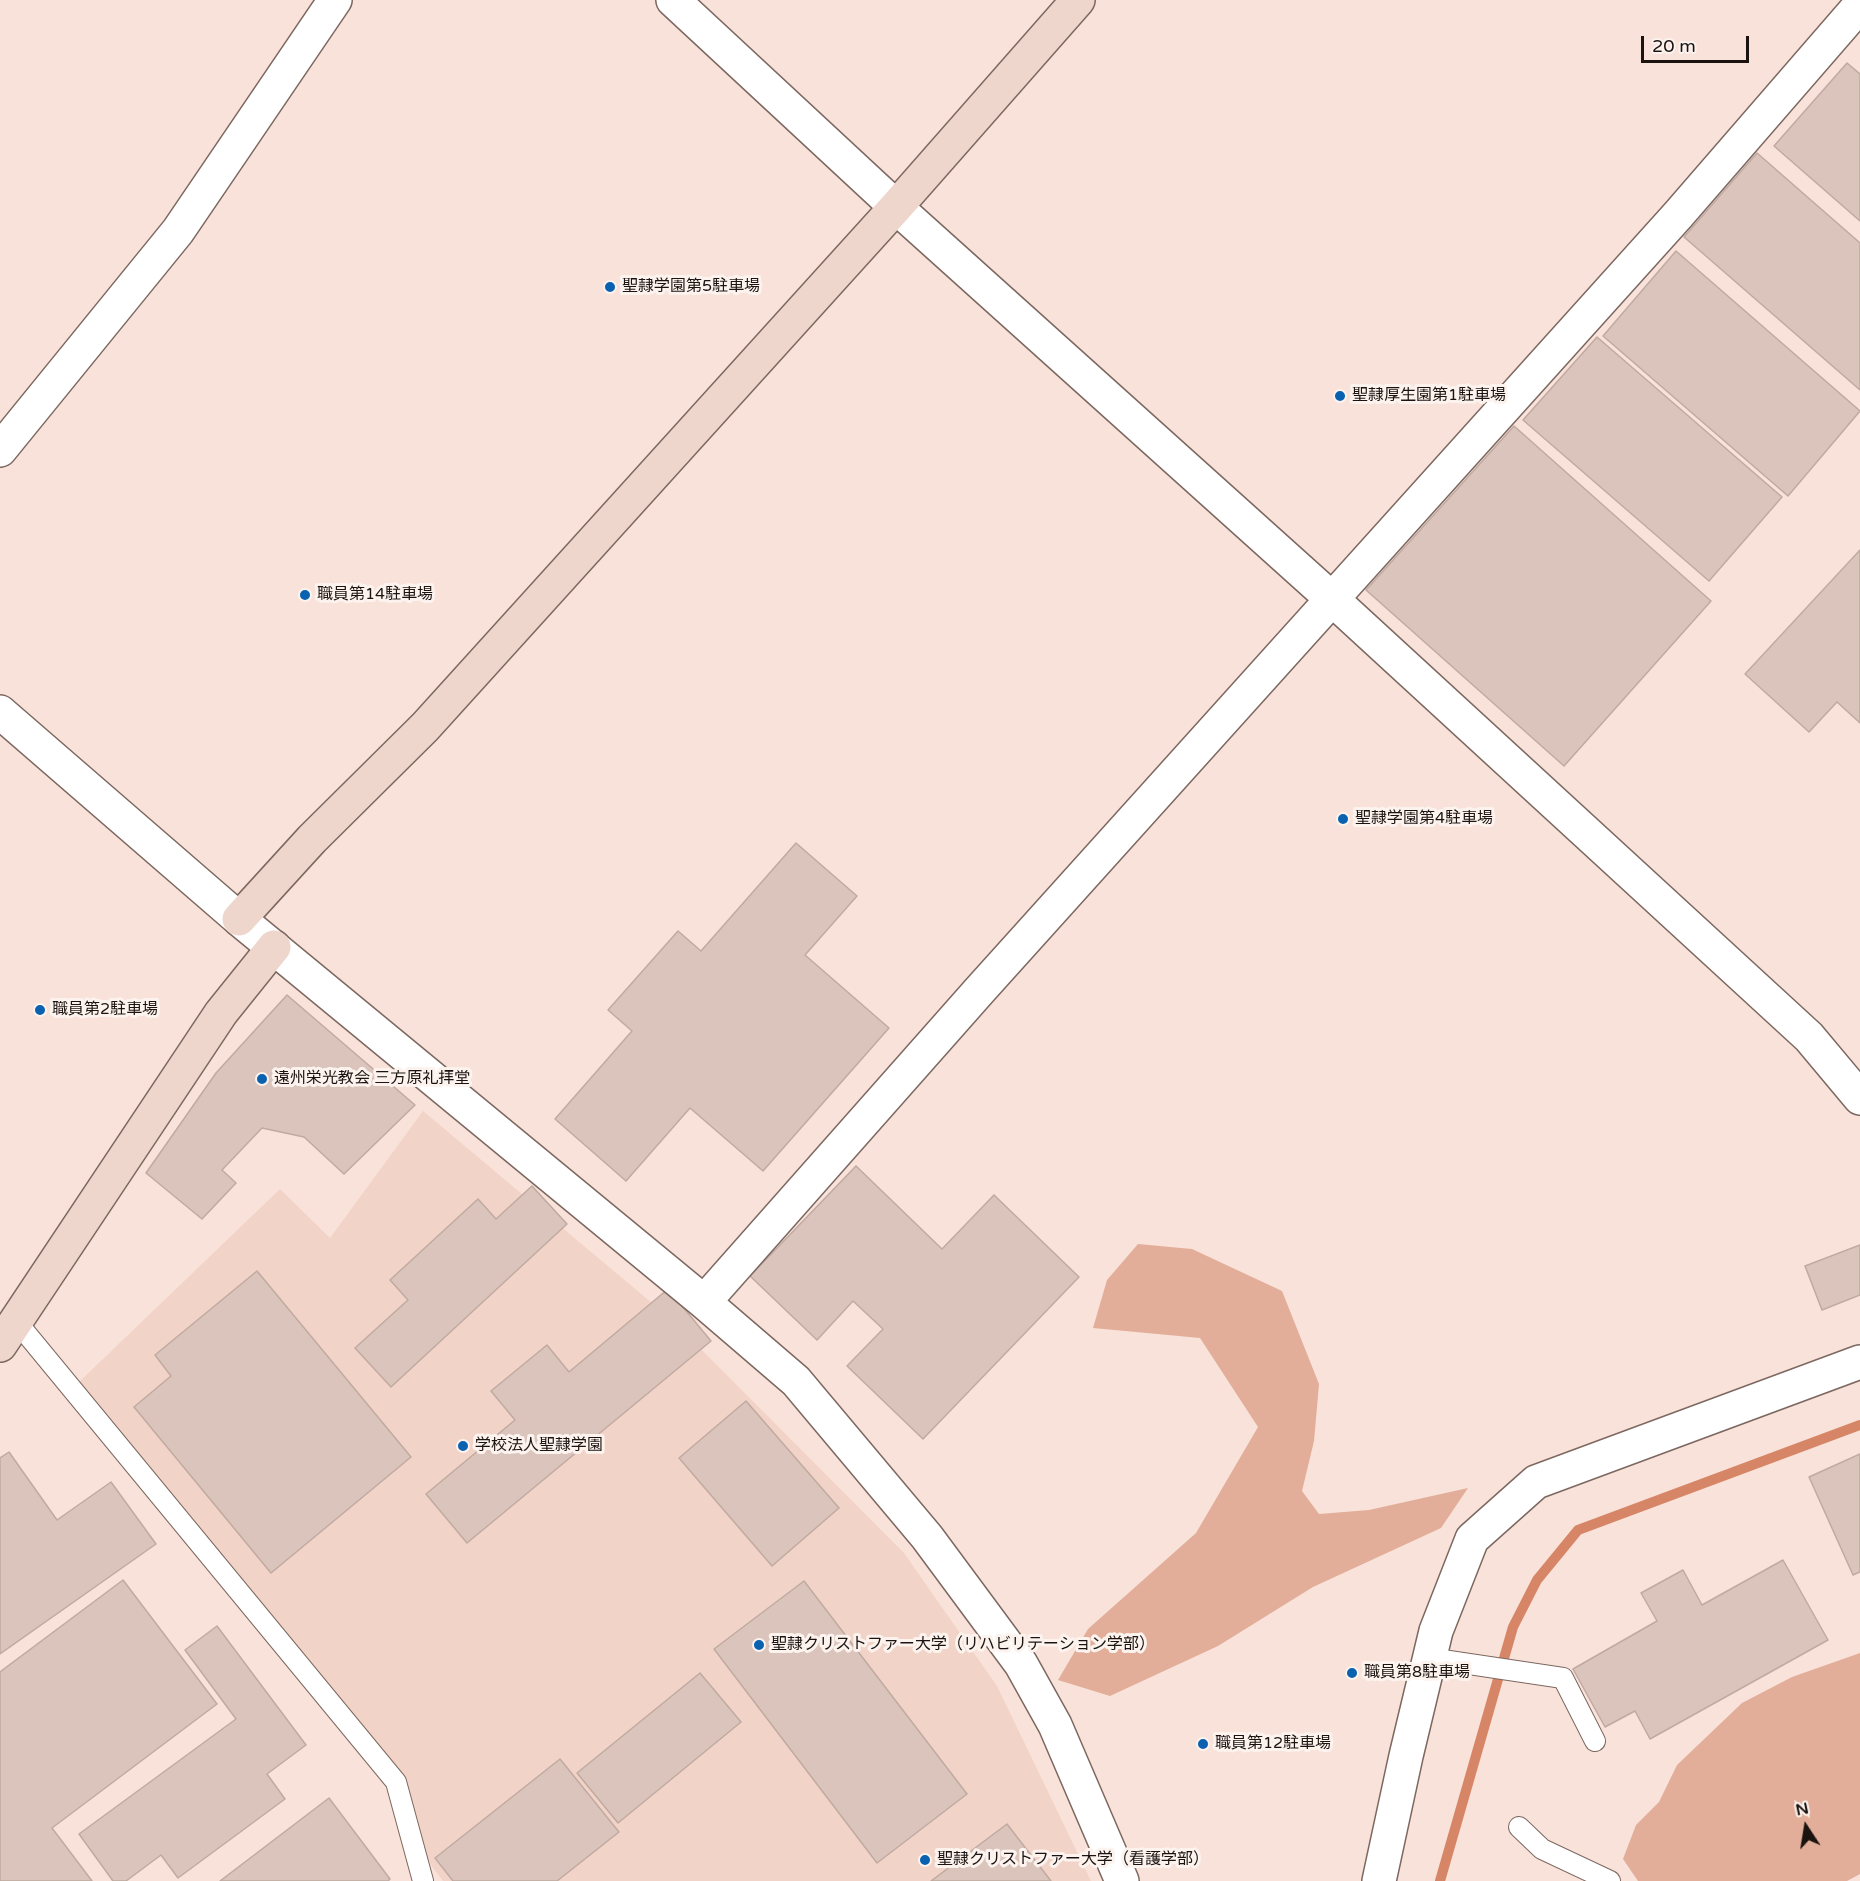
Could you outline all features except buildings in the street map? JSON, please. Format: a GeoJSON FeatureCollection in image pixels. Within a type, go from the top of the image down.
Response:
{"type":"FeatureCollection","features":[{"type":"Feature","properties":{"kind":"street"},"geometry":{"type":"LineString","coordinates":[[0,450],[178,231],[335,0]]}},
{"type":"Feature","properties":{"kind":"street"},"geometry":{"type":"LineString","coordinates":[[673,0],[896,207],[1332,599],[1809,1038],[1860,1097]]}},
{"type":"Feature","properties":{"kind":"street"},"geometry":{"type":"LineString","coordinates":[[239,919],[312,839],[425,727],[896,207],[1078,0]]}},
{"type":"Feature","properties":{"kind":"street"},"geometry":{"type":"LineString","coordinates":[[704,1302],[980,991],[1678,215],[1860,5]]}},
{"type":"Feature","properties":{"kind":"street"},"geometry":{"type":"LineString","coordinates":[[0,712],[239,919],[704,1302],[796,1381],[927,1537],[1021,1664],[1055,1725],[1122,1881]]}},
{"type":"Feature","properties":{"kind":"street"},"geometry":{"type":"LineString","coordinates":[[8,1333],[221,1013],[274,948]]}},
{"type":"Feature","properties":{"kind":"street"},"geometry":{"type":"LineString","coordinates":[[1379,1881],[1436,1631],[1472,1539],[1536,1482],[1860,1362]]}},
{"type":"Feature","properties":{"kind":"lane"},"geometry":{"type":"LineString","coordinates":[[8,1333],[396,1782],[423,1881]]}},
{"type":"Feature","properties":{"kind":"lane"},"geometry":{"type":"LineString","coordinates":[[1429,1658],[1563,1678],[1595,1741]]}},
{"type":"Feature","properties":{"kind":"lane"},"geometry":{"type":"LineString","coordinates":[[1519,1827],[1542,1849],[1610,1881]]}},
{"type":"Feature","properties":{"kind":"shaded area","name":"学校法人聖隷学園"},"geometry":{"type":"Polygon","coordinates":[[[423,1111],[671,1319],[904,1553],[997,1686],[1091,1881],[443,1881],[431,1865],[400,1792],[77,1384],[280,1189],[330,1238],[423,1111]]]}},
{"type":"Feature","properties":{"kind":"shaded area"},"geometry":{"type":"Polygon","coordinates":[[[1138,1244],[1192,1249],[1282,1291],[1319,1384],[1314,1441],[1302,1491],[1319,1514],[1369,1510],[1468,1488],[1441,1528],[1313,1587],[1218,1646],[1110,1696],[1058,1680],[1088,1629],[1196,1533],[1258,1427],[1200,1338],[1093,1328],[1107,1280],[1138,1244]]]}},
{"type":"Feature","properties":{"kind":"shaded area"},"geometry":{"type":"Polygon","coordinates":[[[1860,1653],[1860,1874],[1847,1881],[1638,1881],[1623,1859],[1636,1825],[1659,1802],[1677,1765],[1742,1703],[1792,1677],[1860,1653]]]}},
{"type":"Feature","properties":{"kind":"waterway"},"geometry":{"type":"LineString","coordinates":[[1440,1881],[1513,1627],[1537,1580],[1578,1530],[1860,1425]]}},
{"type":"Feature","properties":{"kind":"place","name":"聖隷学園第5駐車場"},"geometry":{"type":"Point","coordinates":[610,287]}},
{"type":"Feature","properties":{"kind":"place","name":"聖隷厚生園第1駐車場"},"geometry":{"type":"Point","coordinates":[1340,396]}},
{"type":"Feature","properties":{"kind":"place","name":"職員第14駐車場"},"geometry":{"type":"Point","coordinates":[305,595]}},
{"type":"Feature","properties":{"kind":"place","name":"聖隷学園第4駐車場"},"geometry":{"type":"Point","coordinates":[1343,819]}},
{"type":"Feature","properties":{"kind":"place","name":"職員第2駐車場"},"geometry":{"type":"Point","coordinates":[40,1010]}},
{"type":"Feature","properties":{"kind":"place","name":"遠州栄光教会 三方原礼拝堂"},"geometry":{"type":"Point","coordinates":[262,1079]}},
{"type":"Feature","properties":{"kind":"place","name":"学校法人聖隷学園"},"geometry":{"type":"Point","coordinates":[463,1446]}},
{"type":"Feature","properties":{"kind":"place","name":"聖隷クリストファー大学（リハビリテーション学部）"},"geometry":{"type":"Point","coordinates":[759,1645]}},
{"type":"Feature","properties":{"kind":"place","name":"職員第8駐車場"},"geometry":{"type":"Point","coordinates":[1352,1673]}},
{"type":"Feature","properties":{"kind":"place","name":"職員第12駐車場"},"geometry":{"type":"Point","coordinates":[1203,1744]}},
{"type":"Feature","properties":{"kind":"place","name":"聖隷クリストファー大学（看護学部）"},"geometry":{"type":"Point","coordinates":[925,1860]}}]}
